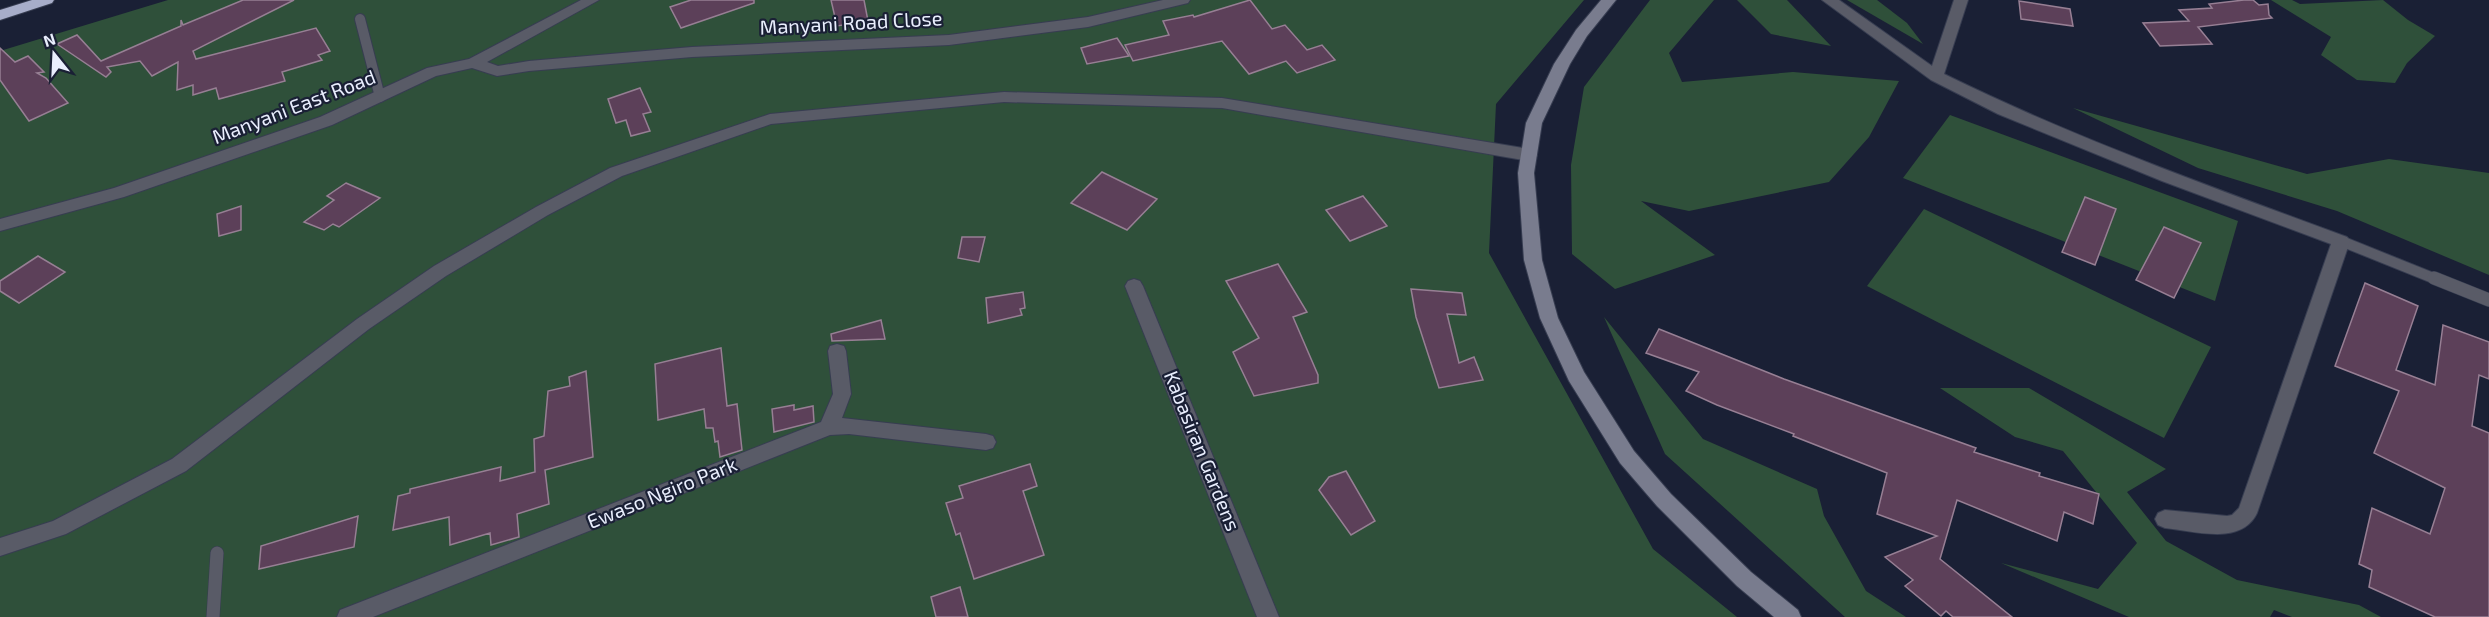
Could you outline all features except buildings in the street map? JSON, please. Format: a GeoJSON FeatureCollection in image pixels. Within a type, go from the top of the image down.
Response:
{"type":"FeatureCollection","features":[{"type":"Feature","properties":{"kind":"highway"},"geometry":{"type":"LineString","coordinates":[[0,15],[46,0]]}},
{"type":"Feature","properties":{"kind":"main road"},"geometry":{"type":"LineString","coordinates":[[1609,0],[1581,33],[1562,64],[1534,123],[1527,173],[1533,260],[1549,318],[1576,376],[1627,457],[1664,500],[1744,579],[1790,617]]}},
{"type":"Feature","properties":{"kind":"street","name":"Manyani East Road"},"geometry":{"type":"LineString","coordinates":[[0,225],[118,193],[326,121],[432,72],[473,63],[592,0]]}},
{"type":"Feature","properties":{"kind":"street","name":"Manyani Road Close"},"geometry":{"type":"LineString","coordinates":[[473,63],[497,71],[518,67],[692,52],[959,39],[1088,22],[1183,0]]}},
{"type":"Feature","properties":{"kind":"street"},"geometry":{"type":"LineString","coordinates":[[1829,0],[1936,76],[2004,110],[2168,177],[2341,241],[2247,513],[2238,522],[2227,525],[2165,519]]}},
{"type":"Feature","properties":{"kind":"street"},"geometry":{"type":"LineString","coordinates":[[1936,76],[1961,0]]}},
{"type":"Feature","properties":{"kind":"street","name":"Manyani Road Close"},"geometry":{"type":"LineString","coordinates":[[488,54],[505,64],[518,67]]}},
{"type":"Feature","properties":{"kind":"street"},"geometry":{"type":"LineString","coordinates":[[432,72],[455,78],[497,71]]}},
{"type":"Feature","properties":{"kind":"street"},"geometry":{"type":"LineString","coordinates":[[0,547],[59,528],[179,465],[363,324],[440,271],[542,211],[616,172],[770,119],[1004,97],[1222,103],[1529,155]]}},
{"type":"Feature","properties":{"kind":"street","name":"Kabasiran Gardens"},"geometry":{"type":"LineString","coordinates":[[1134,286],[1268,617]]}},
{"type":"Feature","properties":{"kind":"street"},"geometry":{"type":"LineString","coordinates":[[829,427],[842,394],[837,351]]}},
{"type":"Feature","properties":{"kind":"street","name":"Ewaso Ngiro Park"},"geometry":{"type":"LineString","coordinates":[[348,617],[829,427],[849,426],[986,442]]}},
{"type":"Feature","properties":{"kind":"lane"},"geometry":{"type":"LineString","coordinates":[[360,19],[380,97]]}},
{"type":"Feature","properties":{"kind":"lane"},"geometry":{"type":"LineString","coordinates":[[2341,241],[2489,300]]}},
{"type":"Feature","properties":{"kind":"lane"},"geometry":{"type":"LineString","coordinates":[[213,617],[217,553]]}},
{"type":"Feature","properties":{"kind":"green space"},"geometry":{"type":"Polygon","coordinates":[[[168,0],[1584,0],[1496,104],[1489,253],[1653,549],[1737,617],[0,617],[0,51],[168,0]]]}},
{"type":"Feature","properties":{"kind":"green space"},"geometry":{"type":"Polygon","coordinates":[[[1650,0],[1714,0],[1669,53],[1682,82],[1793,72],[1899,81],[1869,137],[1829,182],[1689,211],[1641,201],[1715,255],[1615,289],[1572,254],[1571,165],[1584,87],[1650,0]]]}},
{"type":"Feature","properties":{"kind":"green space"},"geometry":{"type":"Polygon","coordinates":[[[1737,0],[1787,0],[1831,46],[1771,34],[1737,0]]]}},
{"type":"Feature","properties":{"kind":"green space"},"geometry":{"type":"Polygon","coordinates":[[[1847,0],[1877,0],[1907,23],[1923,44],[1847,0]]]}},
{"type":"Feature","properties":{"kind":"green space"},"geometry":{"type":"Polygon","coordinates":[[[2271,0],[2292,0],[2300,4],[2383,0],[2408,20],[2435,36],[2407,63],[2395,83],[2357,80],[2321,55],[2331,37],[2271,0]]]}},
{"type":"Feature","properties":{"kind":"green space"},"geometry":{"type":"Polygon","coordinates":[[[2073,108],[2307,174],[2389,159],[2489,173],[2489,275],[2337,211],[2198,168],[2073,108]]]}},
{"type":"Feature","properties":{"kind":"green space"},"geometry":{"type":"Polygon","coordinates":[[[1950,115],[2238,221],[2215,301],[1903,178],[1950,115]]]}},
{"type":"Feature","properties":{"kind":"green space"},"geometry":{"type":"Polygon","coordinates":[[[1924,209],[2211,347],[2164,438],[1867,286],[1924,209]]]}},
{"type":"Feature","properties":{"kind":"green space"},"geometry":{"type":"Polygon","coordinates":[[[1604,317],[1703,439],[1817,489],[1824,516],[1866,591],[1906,617],[1845,617],[1665,454],[1604,317]]]}},
{"type":"Feature","properties":{"kind":"green space"},"geometry":{"type":"Polygon","coordinates":[[[1940,388],[2029,388],[2166,469],[2127,492],[2166,541],[2237,580],[2359,605],[2381,617],[2292,617],[2274,610],[2270,617],[2129,617],[2001,563],[2098,589],[2137,543],[2063,451],[2015,437],[1940,388]]]}}]}
